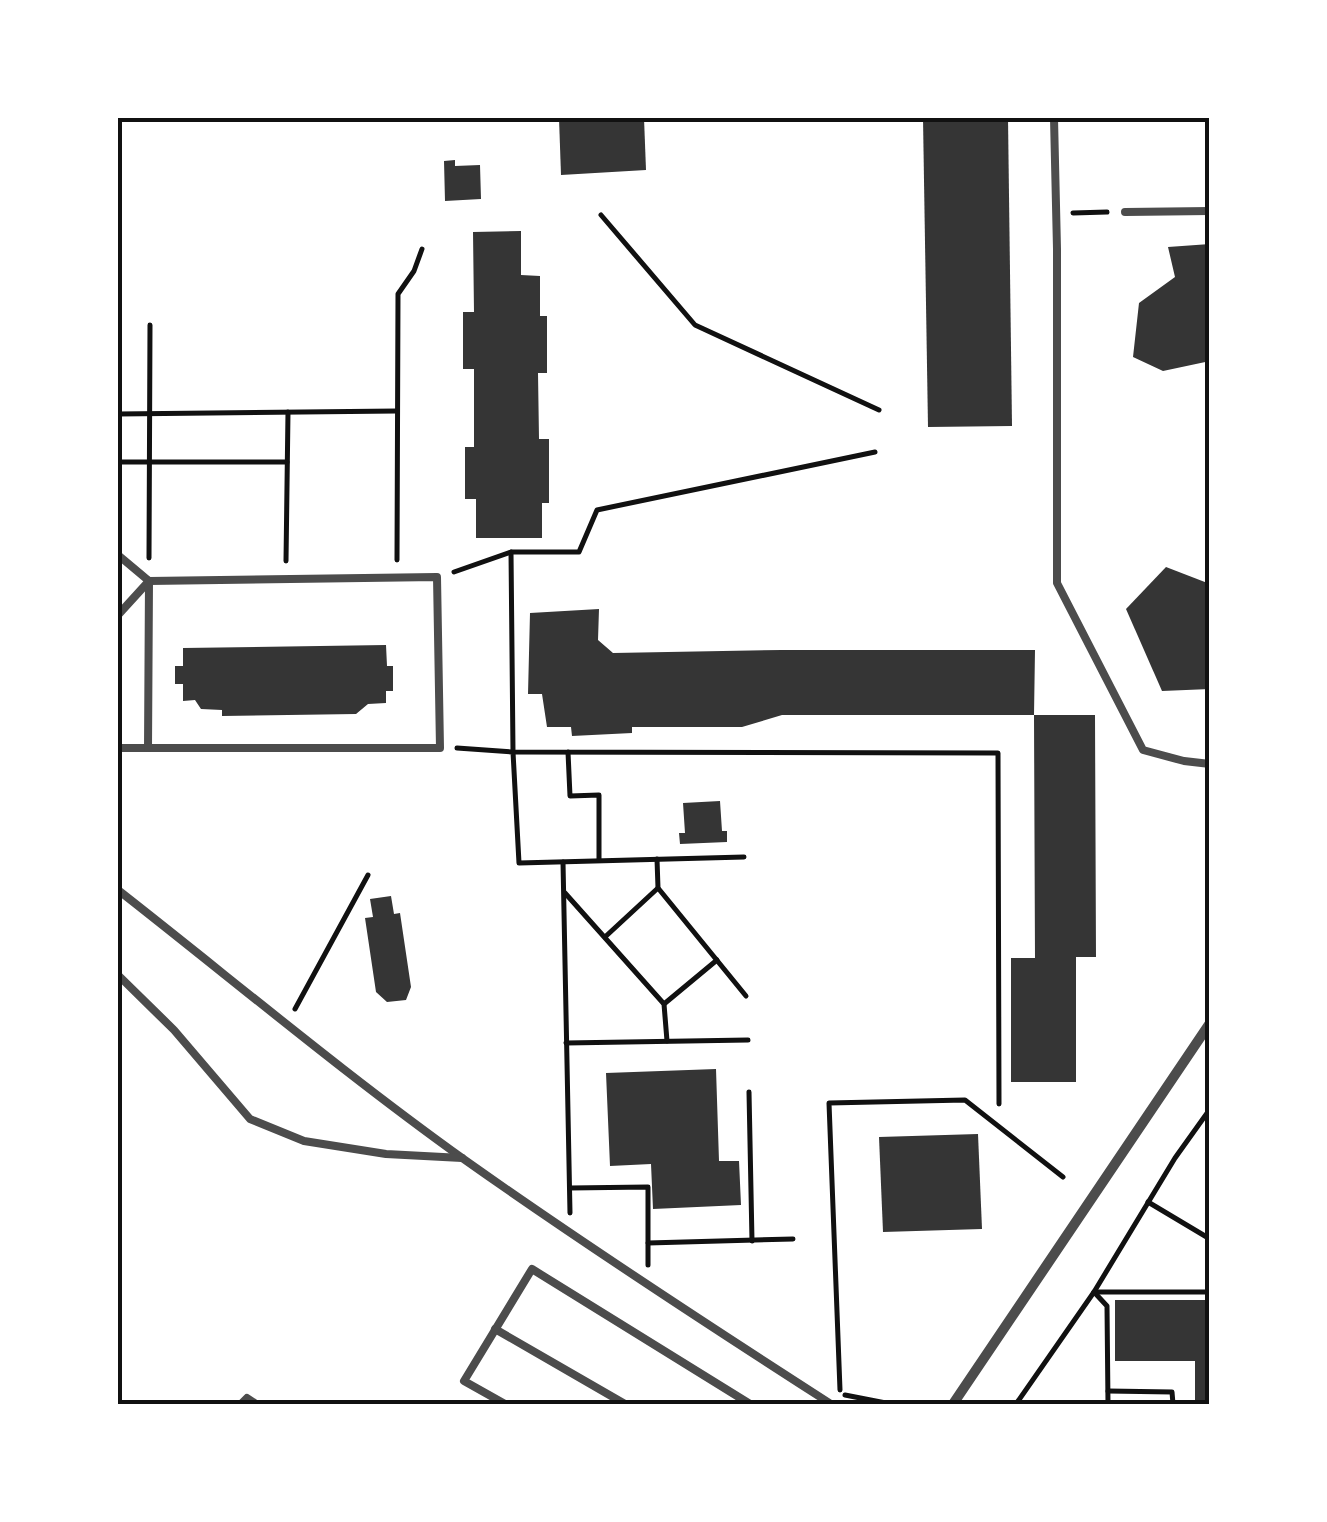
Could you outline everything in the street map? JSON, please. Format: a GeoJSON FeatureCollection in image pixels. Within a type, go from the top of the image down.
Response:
{"type":"FeatureCollection","features":[{"type":"Feature","properties":{"kind":"street"},"geometry":{"type":"LineString","coordinates":[[953,1404],[1210,1023]]}},
{"type":"Feature","properties":{"kind":"lane"},"geometry":{"type":"LineString","coordinates":[[1054,118],[1056,583],[1143,750],[1210,764]]}},
{"type":"Feature","properties":{"kind":"lane"},"geometry":{"type":"LineString","coordinates":[[1125,212],[1210,211]]}},
{"type":"Feature","properties":{"kind":"lane"},"geometry":{"type":"LineString","coordinates":[[118,555],[148,580],[437,578],[440,748],[118,748]]}},
{"type":"Feature","properties":{"kind":"lane"},"geometry":{"type":"LineString","coordinates":[[118,615],[148,580]]}},
{"type":"Feature","properties":{"kind":"lane"},"geometry":{"type":"LineString","coordinates":[[148,580],[148,748]]}},
{"type":"Feature","properties":{"kind":"lane"},"geometry":{"type":"LineString","coordinates":[[118,890],[462,1158],[648,1287],[831,1404]]}},
{"type":"Feature","properties":{"kind":"lane"},"geometry":{"type":"LineString","coordinates":[[118,975],[174,1030],[250,1120],[304,1141],[386,1154],[462,1158]]}},
{"type":"Feature","properties":{"kind":"lane"},"geometry":{"type":"LineString","coordinates":[[505,1404],[464,1382],[532,1269],[750,1404]]}},
{"type":"Feature","properties":{"kind":"lane"},"geometry":{"type":"LineString","coordinates":[[495,1329],[625,1404]]}},
{"type":"Feature","properties":{"kind":"lane"},"geometry":{"type":"LineString","coordinates":[[241,1404],[247,1398],[256,1404]]}},
{"type":"Feature","properties":{"kind":"path"},"geometry":{"type":"LineString","coordinates":[[1056,213],[1125,212]]}},
{"type":"Feature","properties":{"kind":"path"},"geometry":{"type":"LineString","coordinates":[[601,216],[695,325],[879,410]]}},
{"type":"Feature","properties":{"kind":"path"},"geometry":{"type":"LineString","coordinates":[[397,578],[398,294],[414,272],[422,249]]}},
{"type":"Feature","properties":{"kind":"path"},"geometry":{"type":"LineString","coordinates":[[148,580],[150,325]]}},
{"type":"Feature","properties":{"kind":"path"},"geometry":{"type":"LineString","coordinates":[[118,414],[397,411]]}},
{"type":"Feature","properties":{"kind":"path"},"geometry":{"type":"LineString","coordinates":[[286,579],[288,412]]}},
{"type":"Feature","properties":{"kind":"path"},"geometry":{"type":"LineString","coordinates":[[437,578],[511,552],[579,552],[597,510],[875,452]]}},
{"type":"Feature","properties":{"kind":"path"},"geometry":{"type":"LineString","coordinates":[[118,462],[287,462]]}},
{"type":"Feature","properties":{"kind":"path"},"geometry":{"type":"LineString","coordinates":[[511,552],[513,752],[519,863],[744,858]]}},
{"type":"Feature","properties":{"kind":"path"},"geometry":{"type":"LineString","coordinates":[[440,748],[513,752],[998,754],[999,1104]]}},
{"type":"Feature","properties":{"kind":"path"},"geometry":{"type":"LineString","coordinates":[[568,752],[570,796],[599,795],[600,860]]}},
{"type":"Feature","properties":{"kind":"path"},"geometry":{"type":"LineString","coordinates":[[657,859],[658,888],[746,996]]}},
{"type":"Feature","properties":{"kind":"path"},"geometry":{"type":"LineString","coordinates":[[563,862],[571,1233]]}},
{"type":"Feature","properties":{"kind":"path"},"geometry":{"type":"LineString","coordinates":[[286,1024],[368,876]]}},
{"type":"Feature","properties":{"kind":"path"},"geometry":{"type":"LineString","coordinates":[[605,937],[658,888]]}},
{"type":"Feature","properties":{"kind":"path"},"geometry":{"type":"LineString","coordinates":[[563,890],[664,1004],[667,1041]]}},
{"type":"Feature","properties":{"kind":"path"},"geometry":{"type":"LineString","coordinates":[[664,1004],[717,960]]}},
{"type":"Feature","properties":{"kind":"path"},"geometry":{"type":"LineString","coordinates":[[566,1043],[748,1040]]}},
{"type":"Feature","properties":{"kind":"path"},"geometry":{"type":"LineString","coordinates":[[749,1092],[752,1240]]}},
{"type":"Feature","properties":{"kind":"path"},"geometry":{"type":"LineString","coordinates":[[840,1404],[830,1103],[965,1100],[1063,1177]]}},
{"type":"Feature","properties":{"kind":"path"},"geometry":{"type":"LineString","coordinates":[[1016,1404],[1094,1292],[1210,1109]]}},
{"type":"Feature","properties":{"kind":"path"},"geometry":{"type":"LineString","coordinates":[[570,1188],[648,1186],[648,1287]]}},
{"type":"Feature","properties":{"kind":"path"},"geometry":{"type":"LineString","coordinates":[[1148,1202],[1210,1240]]}},
{"type":"Feature","properties":{"kind":"path"},"geometry":{"type":"LineString","coordinates":[[648,1243],[793,1240]]}},
{"type":"Feature","properties":{"kind":"path"},"geometry":{"type":"LineString","coordinates":[[1094,1292],[1210,1292]]}},
{"type":"Feature","properties":{"kind":"path"},"geometry":{"type":"LineString","coordinates":[[1094,1292],[1107,1306],[1108,1404]]}},
{"type":"Feature","properties":{"kind":"path"},"geometry":{"type":"LineString","coordinates":[[1108,1390],[1172,1392],[1172,1404]]}},
{"type":"Feature","properties":{"kind":"path"},"geometry":{"type":"LineString","coordinates":[[840,1394],[891,1404]]}},
{"type":"Feature","properties":{"kind":"building"},"geometry":{"type":"Polygon","coordinates":[[[559,118],[644,118],[646,170],[561,175],[559,118]]]}},
{"type":"Feature","properties":{"kind":"building"},"geometry":{"type":"Polygon","coordinates":[[[923,118],[1008,118],[1012,426],[928,427],[923,118]]]}},
{"type":"Feature","properties":{"kind":"building"},"geometry":{"type":"Polygon","coordinates":[[[455,160],[455,166],[480,165],[481,199],[445,201],[444,161],[455,160]]]}},
{"type":"Feature","properties":{"kind":"building"},"geometry":{"type":"Polygon","coordinates":[[[521,231],[521,275],[540,276],[540,316],[547,316],[547,373],[538,373],[539,439],[549,439],[549,503],[542,503],[542,538],[476,538],[476,499],[465,499],[465,447],[474,447],[474,369],[463,369],[463,312],[474,312],[473,232],[521,231]]]}},
{"type":"Feature","properties":{"kind":"building"},"geometry":{"type":"Polygon","coordinates":[[[1210,244],[1210,361],[1163,371],[1133,357],[1139,303],[1175,277],[1168,247],[1210,244]]]}},
{"type":"Feature","properties":{"kind":"building"},"geometry":{"type":"Polygon","coordinates":[[[1166,567],[1210,584],[1210,689],[1162,691],[1126,609],[1166,567]]]}},
{"type":"Feature","properties":{"kind":"building"},"geometry":{"type":"Polygon","coordinates":[[[599,609],[598,640],[613,653],[1035,650],[1034,715],[782,715],[742,727],[632,727],[632,733],[572,736],[571,727],[547,727],[542,694],[528,694],[530,613],[599,609]]]}},
{"type":"Feature","properties":{"kind":"building"},"geometry":{"type":"Polygon","coordinates":[[[386,645],[387,666],[393,666],[393,691],[386,691],[386,703],[368,704],[356,714],[222,716],[222,710],[201,709],[195,700],[183,701],[183,684],[175,684],[175,666],[183,666],[183,648],[386,645]]]}},
{"type":"Feature","properties":{"kind":"building"},"geometry":{"type":"Polygon","coordinates":[[[1034,715],[1095,715],[1096,957],[1076,957],[1076,1082],[1011,1082],[1011,958],[1035,958],[1034,715]]]}},
{"type":"Feature","properties":{"kind":"building"},"geometry":{"type":"Polygon","coordinates":[[[720,801],[722,831],[727,831],[727,842],[680,844],[679,833],[685,833],[683,803],[720,801]]]}},
{"type":"Feature","properties":{"kind":"building"},"geometry":{"type":"Polygon","coordinates":[[[391,896],[394,914],[400,913],[411,987],[406,1000],[387,1002],[376,992],[365,918],[373,917],[370,899],[391,896]]]}},
{"type":"Feature","properties":{"kind":"building"},"geometry":{"type":"Polygon","coordinates":[[[716,1069],[719,1161],[739,1161],[741,1205],[653,1209],[651,1164],[610,1166],[606,1073],[716,1069]]]}},
{"type":"Feature","properties":{"kind":"building"},"geometry":{"type":"Polygon","coordinates":[[[978,1134],[982,1229],[883,1232],[879,1137],[978,1134]]]}},
{"type":"Feature","properties":{"kind":"building"},"geometry":{"type":"Polygon","coordinates":[[[1115,1300],[1210,1300],[1210,1404],[1195,1404],[1195,1361],[1115,1361],[1115,1300]]]}}]}
